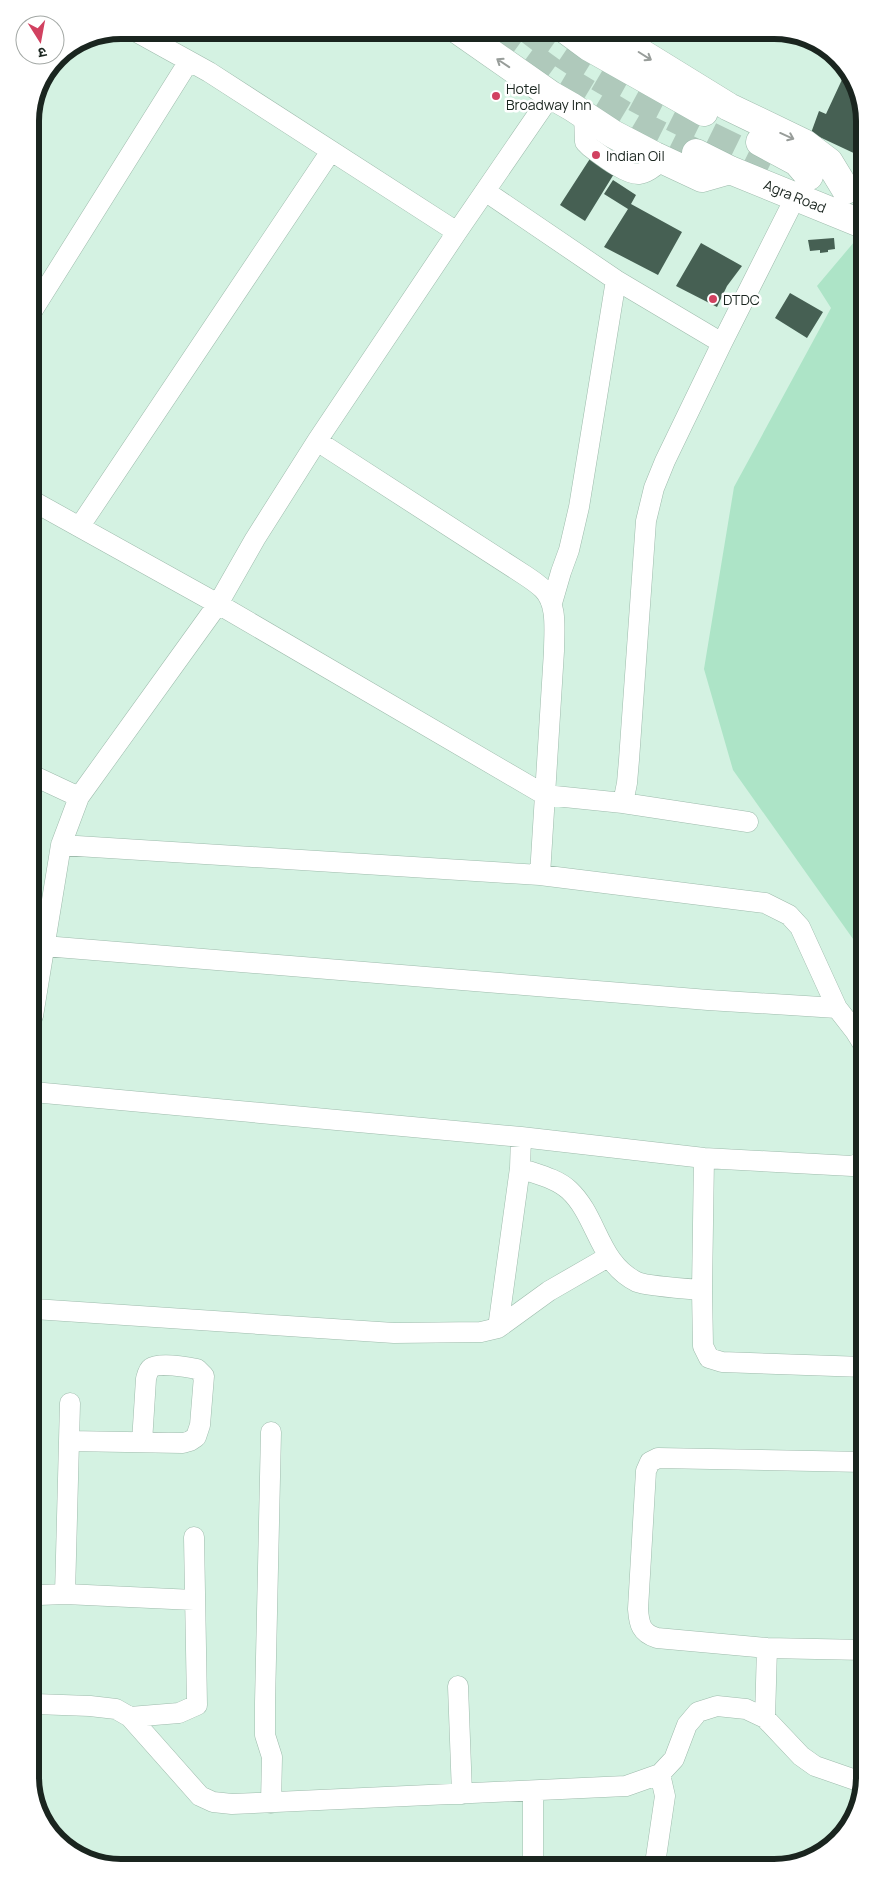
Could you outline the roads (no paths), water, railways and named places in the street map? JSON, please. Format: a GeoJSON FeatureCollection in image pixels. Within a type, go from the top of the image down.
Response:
{"type":"FeatureCollection","features":[{"type":"Feature","properties":{"kind":"highway"},"geometry":{"type":"LineString","coordinates":[[471,39],[551,95],[614,134],[663,160],[702,178],[730,170]]}},
{"type":"Feature","properties":{"kind":"highway"},"geometry":{"type":"LineString","coordinates":[[579,39],[676,97],[797,162],[803,186]]}},
{"type":"Feature","properties":{"kind":"highway"},"geometry":{"type":"LineString","coordinates":[[623,39],[729,107],[811,148],[828,162],[853,192]]}},
{"type":"Feature","properties":{"kind":"highway","name":"Agra Road"},"geometry":{"type":"LineString","coordinates":[[696,153],[730,170],[803,186],[856,220]]}},
{"type":"Feature","properties":{"kind":"highway"},"geometry":{"type":"LineString","coordinates":[[770,165],[803,186],[853,192]]}},
{"type":"Feature","properties":{"kind":"street"},"geometry":{"type":"LineString","coordinates":[[150,39],[209,72],[456,232]]}},
{"type":"Feature","properties":{"kind":"street"},"geometry":{"type":"LineString","coordinates":[[39,300],[188,60]]}},
{"type":"Feature","properties":{"kind":"street"},"geometry":{"type":"LineString","coordinates":[[39,978],[61,845],[79,797],[218,604],[255,538],[317,441],[456,232],[551,95]]}},
{"type":"Feature","properties":{"kind":"street"},"geometry":{"type":"LineString","coordinates":[[80,526],[331,151]]}},
{"type":"Feature","properties":{"kind":"street"},"geometry":{"type":"LineString","coordinates":[[623,803],[629,760],[646,521],[654,488],[665,461],[722,343],[803,186]]}},
{"type":"Feature","properties":{"kind":"street"},"geometry":{"type":"LineString","coordinates":[[485,191],[616,280],[722,343]]}},
{"type":"Feature","properties":{"kind":"street"},"geometry":{"type":"LineString","coordinates":[[540,875],[554,651],[552,603],[580,507],[616,280]]}},
{"type":"Feature","properties":{"kind":"street"},"geometry":{"type":"LineString","coordinates":[[317,441],[526,576],[543,589],[552,603]]}},
{"type":"Feature","properties":{"kind":"street"},"geometry":{"type":"LineString","coordinates":[[39,504],[218,604],[545,795],[623,803],[748,822]]}},
{"type":"Feature","properties":{"kind":"street"},"geometry":{"type":"LineString","coordinates":[[39,778],[79,797]]}},
{"type":"Feature","properties":{"kind":"street"},"geometry":{"type":"LineString","coordinates":[[61,845],[540,875],[765,903],[789,915],[800,927],[836,1008],[856,1035]]}},
{"type":"Feature","properties":{"kind":"street"},"geometry":{"type":"LineString","coordinates":[[44,946],[698,999],[836,1008]]}},
{"type":"Feature","properties":{"kind":"street"},"geometry":{"type":"LineString","coordinates":[[39,1093],[521,1137],[704,1158],[852,1166],[856,1165]]}},
{"type":"Feature","properties":{"kind":"street"},"geometry":{"type":"LineString","coordinates":[[498,1328],[520,1168],[521,1137]]}},
{"type":"Feature","properties":{"kind":"street"},"geometry":{"type":"LineString","coordinates":[[704,1158],[703,1346],[710,1358],[722,1362],[856,1367]]}},
{"type":"Feature","properties":{"kind":"street"},"geometry":{"type":"LineString","coordinates":[[520,1168],[550,1178],[569,1190],[584,1209],[608,1257],[616,1266],[638,1282],[702,1290]]}},
{"type":"Feature","properties":{"kind":"street"},"geometry":{"type":"LineString","coordinates":[[39,1309],[394,1333],[481,1332],[498,1328],[549,1291],[608,1257]]}},
{"type":"Feature","properties":{"kind":"street"},"geometry":{"type":"LineString","coordinates":[[65,1594],[70,1403]]}},
{"type":"Feature","properties":{"kind":"street"},"geometry":{"type":"LineString","coordinates":[[271,1432],[264,1703],[265,1735],[272,1757],[271,1803]]}},
{"type":"Feature","properties":{"kind":"street"},"geometry":{"type":"LineString","coordinates":[[69,1441],[142,1442]]}},
{"type":"Feature","properties":{"kind":"street"},"geometry":{"type":"LineString","coordinates":[[856,1462],[658,1458],[650,1462],[646,1471],[638,1609],[639,1624],[647,1634],[657,1638],[767,1648],[856,1650]]}},
{"type":"Feature","properties":{"kind":"street"},"geometry":{"type":"LineString","coordinates":[[130,1718],[179,1713],[197,1705],[194,1537]]}},
{"type":"Feature","properties":{"kind":"street"},"geometry":{"type":"LineString","coordinates":[[39,1595],[65,1594],[194,1600]]}},
{"type":"Feature","properties":{"kind":"street"},"geometry":{"type":"LineString","coordinates":[[765,1718],[767,1648]]}},
{"type":"Feature","properties":{"kind":"street"},"geometry":{"type":"LineString","coordinates":[[458,1686],[462,1794]]}},
{"type":"Feature","properties":{"kind":"street"},"geometry":{"type":"LineString","coordinates":[[39,1704],[90,1706],[116,1710],[130,1718],[200,1796],[213,1802],[232,1804],[626,1786],[660,1774],[674,1759],[687,1725],[698,1712],[717,1706],[746,1709],[765,1718],[801,1756],[815,1766],[856,1781]]}},
{"type":"Feature","properties":{"kind":"street"},"geometry":{"type":"LineString","coordinates":[[656,1859],[665,1796],[660,1774]]}},
{"type":"Feature","properties":{"kind":"street"},"geometry":{"type":"LineString","coordinates":[[533,1791],[533,1859]]}},
{"type":"Feature","properties":{"kind":"tunnel"},"geometry":{"type":"LineString","coordinates":[[507,39],[554,73],[648,129],[696,153]]}},
{"type":"Feature","properties":{"kind":"tunnel"},"geometry":{"type":"LineString","coordinates":[[542,39],[615,87],[770,165]]}},
{"type":"Feature","properties":{"kind":"place","name":"Hotel Broadway Inn"},"geometry":{"type":"Point","coordinates":[496,96]}},
{"type":"Feature","properties":{"kind":"place","name":"Indian Oil"},"geometry":{"type":"Point","coordinates":[596,155]}},
{"type":"Feature","properties":{"kind":"place","name":"DTDC"},"geometry":{"type":"Point","coordinates":[713,299]}}]}
